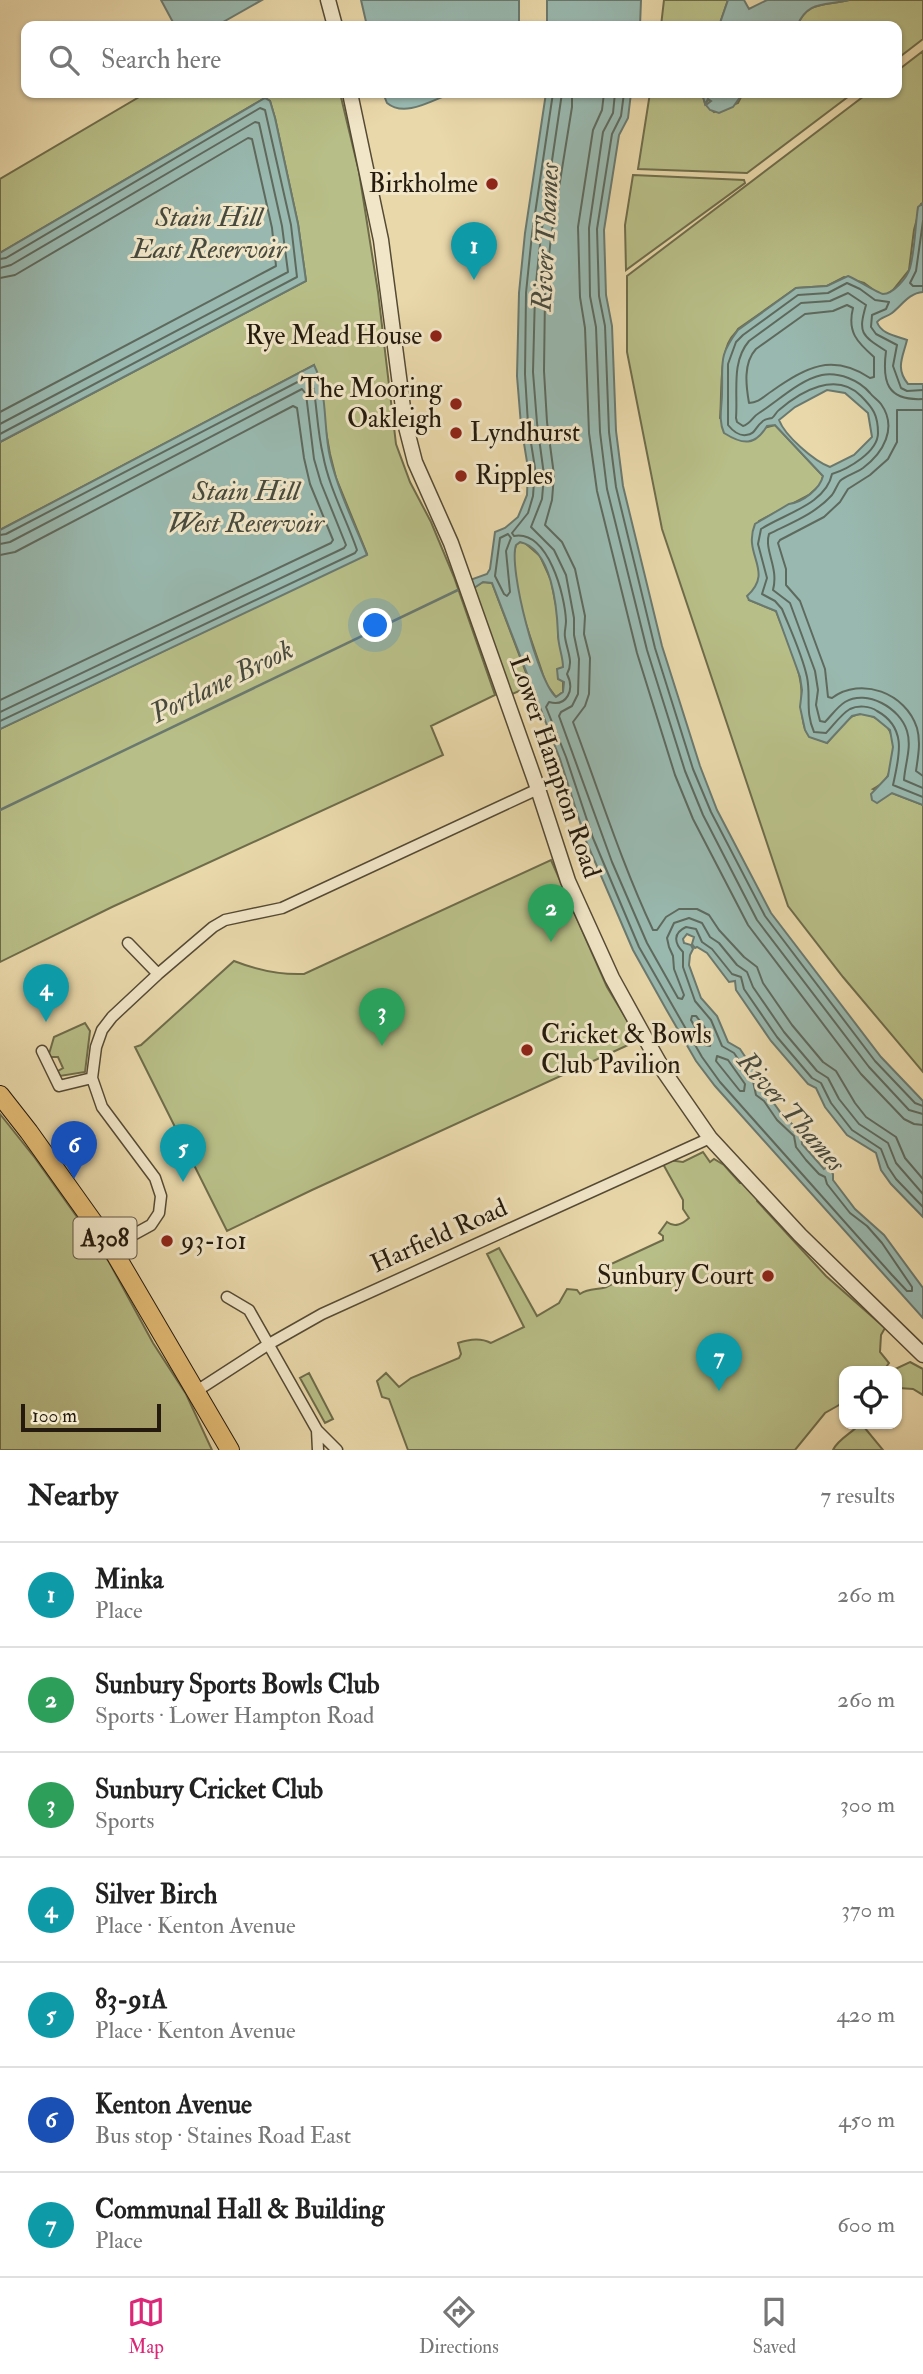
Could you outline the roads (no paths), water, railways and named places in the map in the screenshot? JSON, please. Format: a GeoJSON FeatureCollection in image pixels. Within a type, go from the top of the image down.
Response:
{"type":"FeatureCollection","features":[{"type":"Feature","properties":{"kind":"highway","name":"A308"},"geometry":{"type":"LineString","coordinates":[[0,1095],[30,1132],[111,1247],[230,1450]]}},
{"type":"Feature","properties":{"kind":"street"},"geometry":{"type":"LineString","coordinates":[[328,0],[334,21]]}},
{"type":"Feature","properties":{"kind":"street","name":"Lower Hampton Road"},"geometry":{"type":"LineString","coordinates":[[351,98],[379,229],[410,446],[445,527],[568,881],[612,978],[665,1073],[710,1138],[800,1235],[923,1355]]}},
{"type":"Feature","properties":{"kind":"street"},"geometry":{"type":"LineString","coordinates":[[111,1247],[150,1226],[159,1213],[161,1196],[155,1178],[102,1107],[92,1078],[96,1047],[102,1030],[112,1017],[158,974],[225,920],[282,908],[538,789]]}},
{"type":"Feature","properties":{"kind":"street"},"geometry":{"type":"LineString","coordinates":[[128,943],[158,974]]}},
{"type":"Feature","properties":{"kind":"street"},"geometry":{"type":"LineString","coordinates":[[42,1051],[59,1086],[92,1078]]}},
{"type":"Feature","properties":{"kind":"street","name":"Harfield Road"},"geometry":{"type":"LineString","coordinates":[[195,1392],[269,1344],[323,1314],[710,1138]]}},
{"type":"Feature","properties":{"kind":"street"},"geometry":{"type":"LineString","coordinates":[[227,1297],[249,1310],[317,1430],[337,1450]]}},
{"type":"Feature","properties":{"kind":"street"},"geometry":{"type":"LineString","coordinates":[[317,1430],[318,1450]]}},
{"type":"Feature","properties":{"kind":"water"},"geometry":{"type":"Polygon","coordinates":[[[161,0],[262,0],[225,21],[172,21],[161,0]]]}},
{"type":"Feature","properties":{"kind":"water"},"geometry":{"type":"Polygon","coordinates":[[[361,0],[519,0],[519,21],[366,21],[361,0]]]}},
{"type":"Feature","properties":{"kind":"water"},"geometry":{"type":"Polygon","coordinates":[[[547,0],[641,0],[640,21],[547,21],[547,0]]]}},
{"type":"Feature","properties":{"kind":"water"},"geometry":{"type":"Polygon","coordinates":[[[728,0],[744,0],[749,9],[767,0],[849,0],[812,8],[800,21],[721,21],[728,0]]]}},
{"type":"Feature","properties":{"kind":"water","name":"Stain Hill East Reservoir"},"geometry":{"type":"Polygon","coordinates":[[[265,98],[270,101],[275,118],[298,224],[306,281],[0,442],[0,253],[265,98]]]}},
{"type":"Feature","properties":{"kind":"water"},"geometry":{"type":"Polygon","coordinates":[[[385,98],[439,98],[402,109],[387,103],[385,98]]]}},
{"type":"Feature","properties":{"kind":"water","name":"River Thames"},"geometry":{"type":"Polygon","coordinates":[[[545,98],[630,98],[628,118],[619,135],[604,230],[606,295],[612,326],[616,431],[623,486],[662,646],[700,766],[717,810],[771,913],[881,1057],[923,1101],[923,1217],[891,1184],[881,1170],[876,1153],[847,1135],[825,1107],[816,1088],[808,1084],[771,1041],[736,990],[735,981],[729,982],[707,953],[695,948],[692,944],[694,937],[687,934],[683,939],[684,943],[691,945],[693,949],[689,965],[701,998],[717,1016],[728,1042],[740,1049],[760,1079],[761,1091],[768,1095],[783,1116],[801,1132],[802,1144],[824,1169],[827,1167],[833,1174],[833,1180],[855,1209],[884,1235],[923,1288],[923,1318],[715,1086],[696,1061],[633,950],[586,841],[560,759],[492,583],[483,582],[474,588],[470,580],[487,574],[495,532],[505,528],[518,517],[527,495],[528,468],[517,376],[519,293],[545,98]],[[520,542],[516,545],[516,576],[526,624],[541,670],[556,697],[563,692],[564,682],[558,679],[557,669],[563,667],[551,581],[539,556],[531,547],[520,542]]]}},
{"type":"Feature","properties":{"kind":"water"},"geometry":{"type":"Polygon","coordinates":[[[703,98],[739,98],[733,107],[719,113],[710,110],[706,105],[711,101],[708,99],[705,104],[703,98]]]}},
{"type":"Feature","properties":{"kind":"water"},"geometry":{"type":"Polygon","coordinates":[[[923,203],[923,292],[910,297],[877,322],[885,332],[907,340],[901,362],[902,373],[908,384],[923,384],[923,805],[892,793],[877,803],[872,800],[871,794],[888,776],[893,747],[890,730],[874,717],[860,714],[852,716],[827,743],[809,737],[805,730],[800,707],[800,677],[776,611],[749,600],[747,596],[758,579],[752,545],[755,524],[805,498],[815,490],[823,476],[775,425],[767,426],[758,437],[748,442],[724,433],[721,418],[724,353],[738,330],[796,288],[827,286],[848,276],[880,293],[891,291],[903,281],[910,268],[918,207],[923,203]],[[827,390],[795,407],[779,420],[801,447],[830,467],[854,455],[872,437],[868,413],[845,393],[827,390]]]}},
{"type":"Feature","properties":{"kind":"water","name":"Stain Hill West Reservoir"},"geometry":{"type":"Polygon","coordinates":[[[314,365],[321,387],[333,469],[367,555],[0,729],[0,530],[314,365]]]}},
{"type":"Feature","properties":{"kind":"waterway","name":"Portlane Brook"},"geometry":{"type":"LineString","coordinates":[[0,810],[460,589]]}},
{"type":"Feature","properties":{"kind":"place","name":"Birkholme"},"geometry":{"type":"Point","coordinates":[492,184]}},
{"type":"Feature","properties":{"kind":"place","name":"Minka"},"geometry":{"type":"Point","coordinates":[474,280]}},
{"type":"Feature","properties":{"kind":"place","name":"Rye Mead House"},"geometry":{"type":"Point","coordinates":[436,336]}},
{"type":"Feature","properties":{"kind":"place","name":"The Mooring Oakleigh"},"geometry":{"type":"Point","coordinates":[456,404]}},
{"type":"Feature","properties":{"kind":"place","name":"Lyndhurst"},"geometry":{"type":"Point","coordinates":[456,433]}},
{"type":"Feature","properties":{"kind":"place","name":"Ripples"},"geometry":{"type":"Point","coordinates":[461,476]}},
{"type":"Feature","properties":{"kind":"place","name":"Sunbury Sports Bowls Club"},"geometry":{"type":"Point","coordinates":[551,942]}},
{"type":"Feature","properties":{"kind":"place","name":"Silver Birch"},"geometry":{"type":"Point","coordinates":[46,1022]}},
{"type":"Feature","properties":{"kind":"place","name":"Sunbury Cricket Club"},"geometry":{"type":"Point","coordinates":[382,1046]}},
{"type":"Feature","properties":{"kind":"place","name":"Cricket & Bowls Club Pavilion"},"geometry":{"type":"Point","coordinates":[527,1050]}},
{"type":"Feature","properties":{"kind":"place","name":"Kenton Avenue"},"geometry":{"type":"Point","coordinates":[74,1179]}},
{"type":"Feature","properties":{"kind":"place","name":"83-91A"},"geometry":{"type":"Point","coordinates":[183,1182]}},
{"type":"Feature","properties":{"kind":"place","name":"93-101"},"geometry":{"type":"Point","coordinates":[167,1241]}},
{"type":"Feature","properties":{"kind":"place","name":"Sunbury Court"},"geometry":{"type":"Point","coordinates":[768,1276]}},
{"type":"Feature","properties":{"kind":"place","name":"Communal Hall & Building"},"geometry":{"type":"Point","coordinates":[719,1391]}}]}
